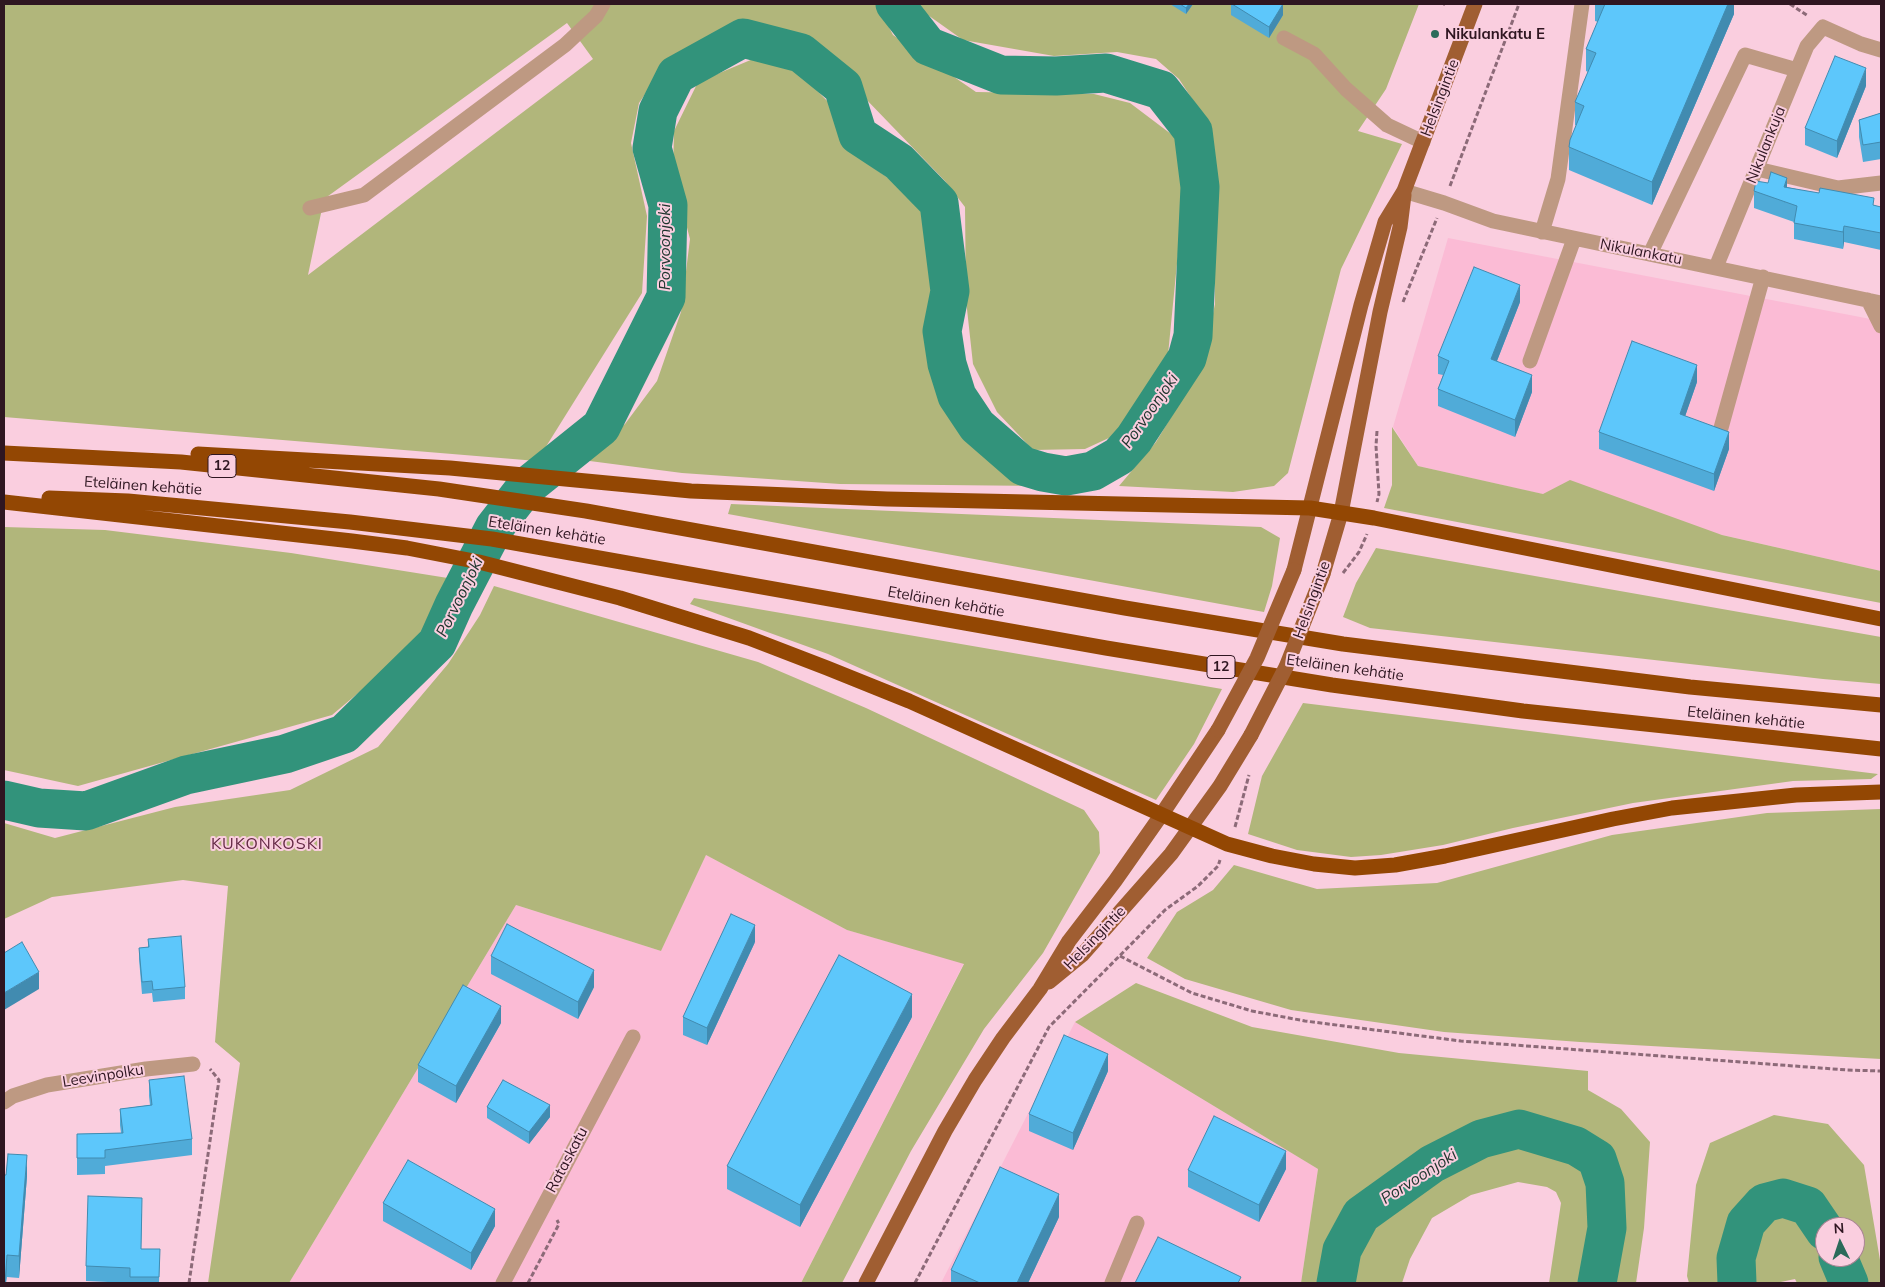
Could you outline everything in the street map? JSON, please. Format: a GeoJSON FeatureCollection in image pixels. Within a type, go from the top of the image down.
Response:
{"type":"FeatureCollection","features":[{"type":"Feature","properties":{"kind":"highway"},"geometry":{"type":"LineString","coordinates":[[4,451],[153,452],[450,468],[691,491],[954,500],[1310,508],[1374,518],[1881,619]]}},
{"type":"Feature","properties":{"kind":"highway","name":"Eteläinen kehätie"},"geometry":{"type":"LineString","coordinates":[[4,451],[181,462],[439,488],[586,511],[1125,608],[1343,644],[1690,688],[1881,706]]}},
{"type":"Feature","properties":{"kind":"highway","name":"Eteläinen kehätie"},"geometry":{"type":"LineString","coordinates":[[4,496],[128,501],[350,522],[492,539],[1106,648],[1332,685],[1523,711],[1881,749]]}},
{"type":"Feature","properties":{"kind":"highway"},"geometry":{"type":"LineString","coordinates":[[4,502],[342,539],[407,548],[479,562],[620,598],[749,638],[909,701],[1227,844],[1272,856],[1314,864],[1355,868],[1395,865],[1445,856],[1613,818],[1672,808],[1796,795],[1881,792]]}},
{"type":"Feature","properties":{"kind":"main road","name":"Helsingintie"},"geometry":{"type":"LineString","coordinates":[[866,1283],[975,1080],[1003,1038],[1040,989],[1069,941],[1115,881],[1162,814],[1218,730],[1257,658],[1294,570],[1361,304],[1385,222],[1404,191],[1475,4]]}},
{"type":"Feature","properties":{"kind":"main road","name":"Helsingintie"},"geometry":{"type":"LineString","coordinates":[[1040,989],[1082,955],[1171,854],[1220,786],[1251,735],[1286,667],[1323,574],[1341,513],[1380,312],[1400,227],[1404,191]]}},
{"type":"Feature","properties":{"kind":"street"},"geometry":{"type":"LineString","coordinates":[[310,208],[364,194],[565,45],[596,16],[603,4]]}},
{"type":"Feature","properties":{"kind":"street"},"geometry":{"type":"LineString","coordinates":[[1542,232],[1558,179],[1582,4]]}},
{"type":"Feature","properties":{"kind":"street","name":"Nikulankuja"},"geometry":{"type":"LineString","coordinates":[[1716,267],[1807,46],[1824,27],[1860,44],[1881,50]]}},
{"type":"Feature","properties":{"kind":"street"},"geometry":{"type":"LineString","coordinates":[[1284,38],[1314,54],[1346,89],[1386,125],[1423,142]]}},
{"type":"Feature","properties":{"kind":"street"},"geometry":{"type":"LineString","coordinates":[[1650,254],[1745,55],[1797,70]]}},
{"type":"Feature","properties":{"kind":"street"},"geometry":{"type":"LineString","coordinates":[[1757,169],[1838,188],[1881,183]]}},
{"type":"Feature","properties":{"kind":"street","name":"Nikulankatu"},"geometry":{"type":"LineString","coordinates":[[1404,191],[1493,221],[1874,301]]}},
{"type":"Feature","properties":{"kind":"street"},"geometry":{"type":"LineString","coordinates":[[1530,362],[1574,239]]}},
{"type":"Feature","properties":{"kind":"street"},"geometry":{"type":"LineString","coordinates":[[1721,428],[1763,277]]}},
{"type":"Feature","properties":{"kind":"street"},"geometry":{"type":"LineString","coordinates":[[1874,301],[1881,326]]}},
{"type":"Feature","properties":{"kind":"street","name":"Rataskatu"},"geometry":{"type":"LineString","coordinates":[[503,1283],[633,1037]]}},
{"type":"Feature","properties":{"kind":"street","name":"Leevinpolku"},"geometry":{"type":"LineString","coordinates":[[9,1099],[48,1085],[146,1069],[193,1064]]}},
{"type":"Feature","properties":{"kind":"street"},"geometry":{"type":"LineString","coordinates":[[1112,1283],[1137,1223]]}},
{"type":"Feature","properties":{"kind":"path"},"geometry":{"type":"LineString","coordinates":[[1402,307],[1407,289],[1444,203],[1519,4]]}},
{"type":"Feature","properties":{"kind":"path"},"geometry":{"type":"LineString","coordinates":[[1342,576],[1359,552],[1374,518],[1379,494],[1376,446],[1378,427]]}},
{"type":"Feature","properties":{"kind":"path"},"geometry":{"type":"LineString","coordinates":[[915,1283],[1049,1027],[1165,910],[1198,886],[1218,866],[1237,822],[1251,770]]}},
{"type":"Feature","properties":{"kind":"path"},"geometry":{"type":"LineString","coordinates":[[1120,956],[1192,993],[1252,1011],[1305,1021],[1461,1041],[1881,1071]]}},
{"type":"Feature","properties":{"kind":"path"},"geometry":{"type":"LineString","coordinates":[[189,1283],[219,1080],[207,1066],[193,1064]]}},
{"type":"Feature","properties":{"kind":"shaded area"},"geometry":{"type":"Polygon","coordinates":[[[1448,238],[1881,321],[1881,571],[1418,466],[1393,427],[1448,238]]]}},
{"type":"Feature","properties":{"kind":"shaded area"},"geometry":{"type":"Polygon","coordinates":[[[706,855],[847,930],[964,963],[801,1283],[289,1283],[516,905],[661,951],[706,855]]]}},
{"type":"Feature","properties":{"kind":"shaded area"},"geometry":{"type":"Polygon","coordinates":[[[1075,1022],[1318,1169],[1301,1283],[941,1283],[1075,1022]]]}},
{"type":"Feature","properties":{"kind":"green space"},"geometry":{"type":"Polygon","coordinates":[[[7,4],[877,4],[893,35],[976,92],[1094,94],[1130,103],[1175,137],[1185,182],[1166,375],[1124,431],[1085,449],[1033,450],[997,412],[973,364],[966,300],[965,207],[945,181],[808,39],[738,22],[665,65],[639,103],[631,143],[647,216],[642,293],[537,461],[4,417],[4,6],[7,4]],[[567,23],[324,199],[308,275],[593,59],[567,23]]]}},
{"type":"Feature","properties":{"kind":"green space"},"geometry":{"type":"Polygon","coordinates":[[[915,4],[1419,4],[1386,89],[1358,131],[1402,144],[1341,269],[1288,473],[1274,486],[1233,492],[1119,486],[1156,442],[1202,366],[1215,304],[1215,203],[1208,123],[1179,79],[1156,59],[1117,52],[1054,56],[963,40],[915,4]]]}},
{"type":"Feature","properties":{"kind":"green space"},"geometry":{"type":"Polygon","coordinates":[[[753,59],[795,68],[835,109],[847,149],[919,200],[929,227],[933,364],[963,428],[1005,474],[1044,486],[840,484],[682,473],[582,460],[625,424],[657,381],[681,312],[690,239],[673,174],[674,131],[698,82],[753,59]]]}},
{"type":"Feature","properties":{"kind":"green space"},"geometry":{"type":"Polygon","coordinates":[[[1392,427],[1418,466],[1543,494],[1570,480],[1722,535],[1881,571],[1881,603],[1384,508],[1392,485],[1392,427]]]}},
{"type":"Feature","properties":{"kind":"green space"},"geometry":{"type":"Polygon","coordinates":[[[731,504],[1261,527],[1280,538],[1272,586],[1264,612],[728,514],[731,504]]]}},
{"type":"Feature","properties":{"kind":"green space"},"geometry":{"type":"Polygon","coordinates":[[[4,527],[105,530],[291,553],[454,579],[419,642],[332,715],[78,786],[4,770],[4,527]]]}},
{"type":"Feature","properties":{"kind":"green space"},"geometry":{"type":"Polygon","coordinates":[[[1376,548],[1881,637],[1881,684],[1370,628],[1343,617],[1356,583],[1376,548]]]}},
{"type":"Feature","properties":{"kind":"green space"},"geometry":{"type":"Polygon","coordinates":[[[494,586],[758,662],[866,708],[1084,810],[1099,832],[1100,853],[1043,953],[984,1029],[911,1151],[842,1283],[801,1283],[964,964],[847,930],[706,855],[661,951],[516,905],[289,1283],[208,1283],[240,1063],[215,1042],[228,886],[183,880],[52,897],[4,919],[4,823],[55,838],[175,807],[290,790],[378,747],[448,664],[480,615],[494,586]]]}},
{"type":"Feature","properties":{"kind":"green space"},"geometry":{"type":"Polygon","coordinates":[[[694,598],[1222,689],[1194,744],[1156,800],[828,654],[690,604],[694,598]]]}},
{"type":"Feature","properties":{"kind":"green space"},"geometry":{"type":"Polygon","coordinates":[[[1303,703],[1878,774],[1871,779],[1793,781],[1633,803],[1443,845],[1381,855],[1351,857],[1297,850],[1248,834],[1262,776],[1303,703]]]}},
{"type":"Feature","properties":{"kind":"green space"},"geometry":{"type":"Polygon","coordinates":[[[1881,809],[1881,1059],[1580,1042],[1444,1032],[1291,1010],[1185,979],[1147,958],[1177,912],[1213,890],[1234,865],[1317,889],[1437,883],[1612,835],[1767,813],[1881,809]]]}},
{"type":"Feature","properties":{"kind":"green space"},"geometry":{"type":"Polygon","coordinates":[[[1136,983],[1252,1027],[1399,1053],[1588,1071],[1588,1090],[1621,1109],[1650,1142],[1644,1228],[1636,1283],[1549,1283],[1561,1203],[1556,1192],[1547,1187],[1518,1182],[1471,1195],[1432,1218],[1410,1259],[1402,1283],[1301,1283],[1318,1169],[1075,1022],[1136,983]]]}},
{"type":"Feature","properties":{"kind":"green space"},"geometry":{"type":"Polygon","coordinates":[[[1774,1115],[1828,1124],[1864,1165],[1881,1266],[1881,1283],[1797,1283],[1795,1279],[1776,1283],[1689,1283],[1687,1276],[1696,1185],[1710,1143],[1774,1115]]]}},
{"type":"Feature","properties":{"kind":"building"},"geometry":{"type":"Polygon","coordinates":[[[1180,4],[1189,4],[1186,8],[1180,4]]]}},
{"type":"Feature","properties":{"kind":"building"},"geometry":{"type":"Polygon","coordinates":[[[1232,4],[1283,4],[1269,27],[1232,4]]]}},
{"type":"Feature","properties":{"kind":"building"},"geometry":{"type":"Polygon","coordinates":[[[1605,4],[1728,4],[1652,182],[1569,147],[1584,106],[1575,102],[1596,53],[1586,49],[1605,4]]]}},
{"type":"Feature","properties":{"kind":"building"},"geometry":{"type":"Polygon","coordinates":[[[1835,56],[1866,68],[1837,141],[1805,128],[1835,56]]]}},
{"type":"Feature","properties":{"kind":"building"},"geometry":{"type":"Polygon","coordinates":[[[1881,113],[1881,142],[1863,145],[1859,120],[1881,113]]]}},
{"type":"Feature","properties":{"kind":"building"},"geometry":{"type":"Polygon","coordinates":[[[1771,172],[1787,178],[1784,187],[1819,193],[1820,188],[1874,198],[1873,205],[1881,207],[1881,233],[1844,226],[1843,232],[1794,223],[1797,206],[1754,191],[1756,181],[1768,183],[1771,172]]]}},
{"type":"Feature","properties":{"kind":"building"},"geometry":{"type":"Polygon","coordinates":[[[1474,267],[1520,285],[1491,359],[1532,375],[1515,420],[1438,389],[1449,361],[1438,356],[1474,267]]]}},
{"type":"Feature","properties":{"kind":"building"},"geometry":{"type":"Polygon","coordinates":[[[1632,341],[1697,365],[1680,414],[1729,432],[1714,474],[1599,432],[1632,341]]]}},
{"type":"Feature","properties":{"kind":"building"},"geometry":{"type":"Polygon","coordinates":[[[731,914],[755,925],[707,1028],[683,1017],[731,914]]]}},
{"type":"Feature","properties":{"kind":"building"},"geometry":{"type":"Polygon","coordinates":[[[507,924],[594,970],[578,1002],[491,956],[507,924]]]}},
{"type":"Feature","properties":{"kind":"building"},"geometry":{"type":"Polygon","coordinates":[[[181,936],[185,987],[153,990],[152,981],[142,982],[139,948],[149,947],[148,939],[181,936]]]}},
{"type":"Feature","properties":{"kind":"building"},"geometry":{"type":"Polygon","coordinates":[[[22,942],[39,972],[4,993],[4,953],[22,942]]]}},
{"type":"Feature","properties":{"kind":"building"},"geometry":{"type":"Polygon","coordinates":[[[839,955],[912,994],[800,1205],[727,1166],[839,955]]]}},
{"type":"Feature","properties":{"kind":"building"},"geometry":{"type":"Polygon","coordinates":[[[463,985],[501,1006],[456,1086],[418,1065],[463,985]]]}},
{"type":"Feature","properties":{"kind":"building"},"geometry":{"type":"Polygon","coordinates":[[[1064,1035],[1108,1054],[1073,1133],[1029,1114],[1064,1035]]]}},
{"type":"Feature","properties":{"kind":"building"},"geometry":{"type":"Polygon","coordinates":[[[184,1076],[192,1139],[105,1150],[105,1158],[77,1158],[77,1134],[123,1133],[120,1109],[152,1105],[149,1080],[184,1076]]]}},
{"type":"Feature","properties":{"kind":"building"},"geometry":{"type":"Polygon","coordinates":[[[503,1080],[550,1105],[529,1132],[487,1107],[503,1080]]]}},
{"type":"Feature","properties":{"kind":"building"},"geometry":{"type":"Polygon","coordinates":[[[1214,1116],[1286,1151],[1259,1205],[1188,1170],[1214,1116]]]}},
{"type":"Feature","properties":{"kind":"building"},"geometry":{"type":"Polygon","coordinates":[[[8,1154],[27,1155],[19,1256],[7,1255],[4,1283],[4,1175],[6,1175],[8,1154]]]}},
{"type":"Feature","properties":{"kind":"building"},"geometry":{"type":"Polygon","coordinates":[[[408,1160],[495,1209],[471,1253],[383,1203],[408,1160]]]}},
{"type":"Feature","properties":{"kind":"building"},"geometry":{"type":"Polygon","coordinates":[[[1000,1167],[1059,1194],[1017,1283],[980,1283],[951,1270],[1000,1167]]]}},
{"type":"Feature","properties":{"kind":"building"},"geometry":{"type":"Polygon","coordinates":[[[88,1196],[142,1198],[141,1249],[160,1249],[159,1277],[130,1277],[130,1268],[86,1266],[88,1196]]]}},
{"type":"Feature","properties":{"kind":"building"},"geometry":{"type":"Polygon","coordinates":[[[1158,1237],[1241,1277],[1238,1283],[1135,1283],[1158,1237]]]}},
{"type":"Feature","properties":{"kind":"waterway","name":"Porvoonjoki"},"geometry":{"type":"LineString","coordinates":[[4,800],[39,808],[86,811],[186,775],[285,754],[344,734],[437,643],[454,605],[494,528],[525,488],[601,427],[666,297],[668,205],[652,148],[658,111],[676,75],[743,38],[801,53],[843,87],[858,135],[899,162],[939,203],[950,291],[942,331],[947,364],[957,396],[977,426],[1023,466],[1043,472],[1066,476],[1093,471],[1119,456],[1134,439],[1187,358],[1193,336],[1200,187],[1193,131],[1161,90],[1106,73],[1056,76],[1001,75],[928,46],[895,4]]}},
{"type":"Feature","properties":{"kind":"waterway","name":"Porvoonjoki"},"geometry":{"type":"LineString","coordinates":[[1336,1283],[1342,1250],[1361,1215],[1432,1164],[1481,1139],[1519,1129],[1576,1146],[1597,1159],[1605,1183],[1607,1228],[1597,1283]]}},
{"type":"Feature","properties":{"kind":"waterway","name":"Porvoonjoki"},"geometry":{"type":"LineString","coordinates":[[1737,1283],[1736,1258],[1746,1223],[1764,1203],[1783,1198],[1808,1206],[1815,1217]]}},
{"type":"Feature","properties":{"kind":"waterway","name":"Porvoonjoki"},"geometry":{"type":"LineString","coordinates":[[1842,1267],[1849,1283]]}},
{"type":"Feature","properties":{"kind":"place","name":"Nikulankatu E"},"geometry":{"type":"Point","coordinates":[1435,34]}},
{"type":"Feature","properties":{"kind":"district","name":"KUKONKOSKI"},"geometry":{"type":"Point","coordinates":[267,844]}}]}
